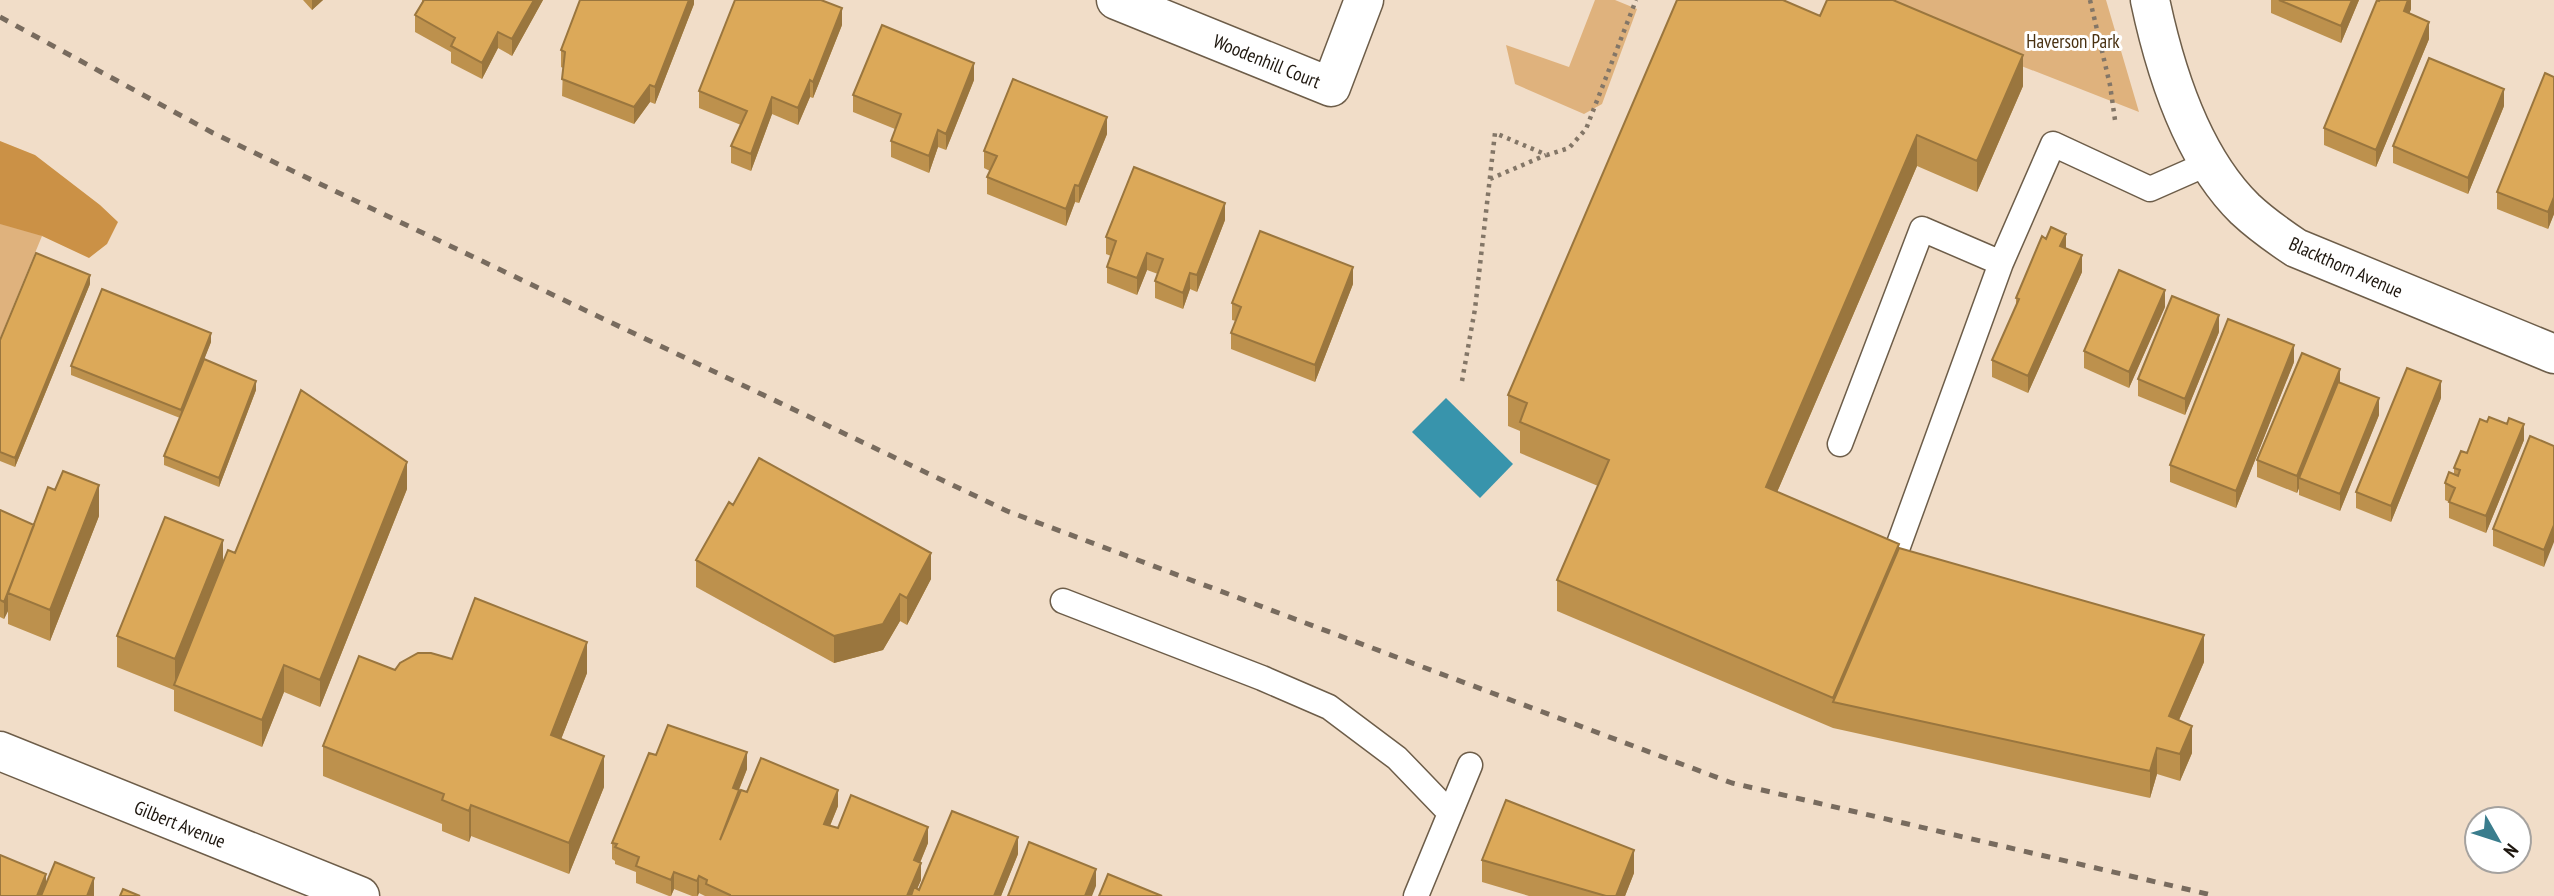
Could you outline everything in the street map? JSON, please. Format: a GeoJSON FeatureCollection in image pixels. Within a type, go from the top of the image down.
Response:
{"type":"FeatureCollection","features":[{"type":"Feature","properties":{"kind":"street","name":"Woodenhill Court"},"geometry":{"type":"LineString","coordinates":[[1116,0],[1331,87],[1364,0]]}},
{"type":"Feature","properties":{"kind":"street","name":"Blackthorn Avenue"},"geometry":{"type":"LineString","coordinates":[[2150,0],[2158,39],[2193,137],[2242,206],[2268,229],[2296,248],[2554,354]]}},
{"type":"Feature","properties":{"kind":"street","name":"Gilbert Avenue"},"geometry":{"type":"LineString","coordinates":[[0,751],[360,896]]}},
{"type":"Feature","properties":{"kind":"lane"},"geometry":{"type":"LineString","coordinates":[[1892,563],[2001,263],[2053,144],[2150,189],[2209,163]]}},
{"type":"Feature","properties":{"kind":"lane"},"geometry":{"type":"LineString","coordinates":[[1840,444],[1922,229],[2001,263]]}},
{"type":"Feature","properties":{"kind":"lane"},"geometry":{"type":"LineString","coordinates":[[1063,601],[1262,678],[1329,707],[1397,758],[1450,813]]}},
{"type":"Feature","properties":{"kind":"lane"},"geometry":{"type":"LineString","coordinates":[[1416,896],[1470,765]]}},
{"type":"Feature","properties":{"kind":"path"},"geometry":{"type":"LineString","coordinates":[[1490,179],[1569,148],[1586,129],[1636,0]]}},
{"type":"Feature","properties":{"kind":"path"},"geometry":{"type":"LineString","coordinates":[[2090,0],[2110,85],[2115,120]]}},
{"type":"Feature","properties":{"kind":"path"},"geometry":{"type":"LineString","coordinates":[[1462,381],[1475,309],[1495,133],[1547,155]]}},
{"type":"Feature","properties":{"kind":"green space"},"geometry":{"type":"Polygon","coordinates":[[[1595,0],[1615,0],[1637,9],[1602,104],[1584,114],[1515,84],[1506,45],[1569,67],[1595,0]]]}},
{"type":"Feature","properties":{"kind":"green space","name":"Haverson Park"},"geometry":{"type":"Polygon","coordinates":[[[1853,0],[2106,0],[2139,112],[1853,0]]]}},
{"type":"Feature","properties":{"kind":"green space"},"geometry":{"type":"Polygon","coordinates":[[[0,210],[42,236],[0,338],[0,210]]]}},
{"type":"Feature","properties":{"kind":"shaded area"},"geometry":{"type":"Polygon","coordinates":[[[0,141],[35,155],[118,222],[107,244],[89,258],[42,236],[0,224],[0,141]]]}},
{"type":"Feature","properties":{"kind":"water"},"geometry":{"type":"Polygon","coordinates":[[[1446,398],[1513,464],[1480,498],[1412,432],[1446,398]]]}},
{"type":"Feature","properties":{"kind":"building"},"geometry":{"type":"Polygon","coordinates":[[[424,0],[534,0],[512,39],[498,32],[482,63],[451,46],[455,38],[415,15],[424,0]]]}},
{"type":"Feature","properties":{"kind":"building"},"geometry":{"type":"Polygon","coordinates":[[[580,0],[689,0],[655,87],[650,85],[634,107],[562,79],[565,52],[561,50],[580,0]]]}},
{"type":"Feature","properties":{"kind":"building"},"geometry":{"type":"Polygon","coordinates":[[[735,0],[821,0],[842,8],[813,82],[810,80],[798,108],[772,97],[751,154],[731,146],[747,111],[699,91],[735,0]]]}},
{"type":"Feature","properties":{"kind":"building"},"geometry":{"type":"Polygon","coordinates":[[[1677,0],[1783,0],[1820,16],[1827,0],[1893,0],[2023,55],[1977,161],[1917,135],[1766,487],[1899,544],[1833,698],[1557,580],[1609,460],[1520,422],[1527,403],[1508,395],[1677,0]]]}},
{"type":"Feature","properties":{"kind":"building"},"geometry":{"type":"Polygon","coordinates":[[[2279,0],[2352,0],[2341,26],[2279,0]]]}},
{"type":"Feature","properties":{"kind":"building"},"geometry":{"type":"Polygon","coordinates":[[[2377,0],[2408,0],[2404,11],[2429,22],[2376,150],[2324,128],[2377,0]]]}},
{"type":"Feature","properties":{"kind":"building"},"geometry":{"type":"Polygon","coordinates":[[[882,25],[974,63],[946,134],[938,130],[929,156],[891,141],[901,114],[853,95],[882,25]]]}},
{"type":"Feature","properties":{"kind":"building"},"geometry":{"type":"Polygon","coordinates":[[[2429,58],[2504,89],[2468,178],[2393,146],[2429,58]]]}},
{"type":"Feature","properties":{"kind":"building"},"geometry":{"type":"Polygon","coordinates":[[[2545,73],[2554,77],[2554,197],[2548,212],[2497,192],[2545,73]]]}},
{"type":"Feature","properties":{"kind":"building"},"geometry":{"type":"Polygon","coordinates":[[[1013,79],[1107,117],[1079,186],[1075,185],[1066,209],[987,177],[997,156],[984,151],[1013,79]]]}},
{"type":"Feature","properties":{"kind":"building"},"geometry":{"type":"Polygon","coordinates":[[[1134,167],[1225,203],[1197,275],[1190,273],[1183,293],[1155,281],[1163,259],[1147,253],[1137,278],[1107,267],[1116,241],[1106,237],[1134,167]]]}},
{"type":"Feature","properties":{"kind":"building"},"geometry":{"type":"Polygon","coordinates":[[[2051,227],[2066,234],[2060,246],[2082,255],[2028,376],[1992,360],[2019,299],[2016,298],[2042,236],[2046,239],[2051,227]]]}},
{"type":"Feature","properties":{"kind":"building"},"geometry":{"type":"Polygon","coordinates":[[[1260,231],[1353,267],[1315,365],[1231,333],[1241,307],[1232,303],[1260,231]]]}},
{"type":"Feature","properties":{"kind":"building"},"geometry":{"type":"Polygon","coordinates":[[[36,253],[90,275],[15,458],[0,452],[0,340],[36,253]]]}},
{"type":"Feature","properties":{"kind":"building"},"geometry":{"type":"Polygon","coordinates":[[[2119,270],[2165,290],[2129,372],[2084,351],[2119,270]]]}},
{"type":"Feature","properties":{"kind":"building"},"geometry":{"type":"Polygon","coordinates":[[[102,289],[211,333],[181,410],[71,366],[102,289]]]}},
{"type":"Feature","properties":{"kind":"building"},"geometry":{"type":"Polygon","coordinates":[[[2172,296],[2219,315],[2185,399],[2138,379],[2172,296]]]}},
{"type":"Feature","properties":{"kind":"building"},"geometry":{"type":"Polygon","coordinates":[[[2228,319],[2294,345],[2236,491],[2170,465],[2228,319]]]}},
{"type":"Feature","properties":{"kind":"building"},"geometry":{"type":"Polygon","coordinates":[[[2302,353],[2340,369],[2297,476],[2257,460],[2302,353]]]}},
{"type":"Feature","properties":{"kind":"building"},"geometry":{"type":"Polygon","coordinates":[[[204,359],[256,381],[219,478],[164,456],[204,359]]]}},
{"type":"Feature","properties":{"kind":"building"},"geometry":{"type":"Polygon","coordinates":[[[2407,368],[2441,381],[2391,506],[2356,492],[2407,368]]]}},
{"type":"Feature","properties":{"kind":"building"},"geometry":{"type":"Polygon","coordinates":[[[2338,382],[2379,398],[2340,494],[2299,478],[2338,382]]]}},
{"type":"Feature","properties":{"kind":"building"},"geometry":{"type":"Polygon","coordinates":[[[301,390],[407,462],[320,680],[284,665],[262,720],[174,685],[228,550],[235,553],[301,390]]]}},
{"type":"Feature","properties":{"kind":"building"},"geometry":{"type":"Polygon","coordinates":[[[2489,417],[2507,424],[2509,418],[2524,424],[2486,516],[2449,502],[2455,488],[2445,483],[2449,472],[2458,476],[2460,470],[2454,468],[2461,451],[2467,453],[2480,419],[2487,422],[2489,417]]]}},
{"type":"Feature","properties":{"kind":"building"},"geometry":{"type":"Polygon","coordinates":[[[2530,436],[2554,446],[2554,525],[2544,550],[2493,529],[2530,436]]]}},
{"type":"Feature","properties":{"kind":"building"},"geometry":{"type":"Polygon","coordinates":[[[759,458],[931,553],[907,598],[900,594],[883,624],[834,636],[696,560],[729,502],[733,505],[759,458]]]}},
{"type":"Feature","properties":{"kind":"building"},"geometry":{"type":"Polygon","coordinates":[[[63,471],[99,485],[50,610],[8,593],[48,487],[55,490],[63,471]]]}},
{"type":"Feature","properties":{"kind":"building"},"geometry":{"type":"Polygon","coordinates":[[[0,510],[34,525],[4,602],[0,600],[0,510]]]}},
{"type":"Feature","properties":{"kind":"building"},"geometry":{"type":"Polygon","coordinates":[[[165,517],[223,540],[175,659],[117,636],[165,517]]]}},
{"type":"Feature","properties":{"kind":"building"},"geometry":{"type":"Polygon","coordinates":[[[1899,548],[2204,635],[2169,716],[2192,726],[2180,754],[2157,748],[2150,771],[1833,702],[1899,548]]]}},
{"type":"Feature","properties":{"kind":"building"},"geometry":{"type":"Polygon","coordinates":[[[475,598],[587,642],[551,735],[604,756],[569,843],[471,805],[469,811],[442,800],[444,794],[323,746],[359,656],[395,670],[400,663],[418,653],[431,653],[452,659],[475,598]]]}},
{"type":"Feature","properties":{"kind":"building"},"geometry":{"type":"Polygon","coordinates":[[[668,725],[747,752],[733,788],[739,790],[720,840],[741,790],[747,792],[761,758],[838,790],[824,824],[838,828],[851,795],[928,827],[914,860],[921,863],[907,896],[730,896],[706,884],[707,880],[699,876],[697,881],[674,872],[671,880],[636,866],[639,857],[615,847],[617,844],[612,843],[649,753],[656,755],[668,725]]]}},
{"type":"Feature","properties":{"kind":"building"},"geometry":{"type":"Polygon","coordinates":[[[1506,800],[1634,850],[1616,896],[1606,896],[1482,860],[1506,800]]]}},
{"type":"Feature","properties":{"kind":"building"},"geometry":{"type":"Polygon","coordinates":[[[952,811],[1018,837],[994,896],[911,896],[914,887],[919,890],[952,811]]]}},
{"type":"Feature","properties":{"kind":"building"},"geometry":{"type":"Polygon","coordinates":[[[1029,842],[1096,869],[1085,896],[1008,896],[1029,842]]]}},
{"type":"Feature","properties":{"kind":"building"},"geometry":{"type":"Polygon","coordinates":[[[0,855],[46,874],[37,896],[0,896],[0,855]]]}},
{"type":"Feature","properties":{"kind":"building"},"geometry":{"type":"Polygon","coordinates":[[[55,862],[94,878],[87,896],[41,896],[55,862]]]}},
{"type":"Feature","properties":{"kind":"building"},"geometry":{"type":"Polygon","coordinates":[[[1108,874],[1162,896],[1099,896],[1108,874]]]}},
{"type":"Feature","properties":{"kind":"building"},"geometry":{"type":"Polygon","coordinates":[[[123,889],[140,896],[120,896],[123,889]]]}},
{"type":"Feature","properties":{"kind":"railway"},"geometry":{"type":"LineString","coordinates":[[0,17],[213,133],[1007,511],[1732,783],[2216,896]]}}]}
